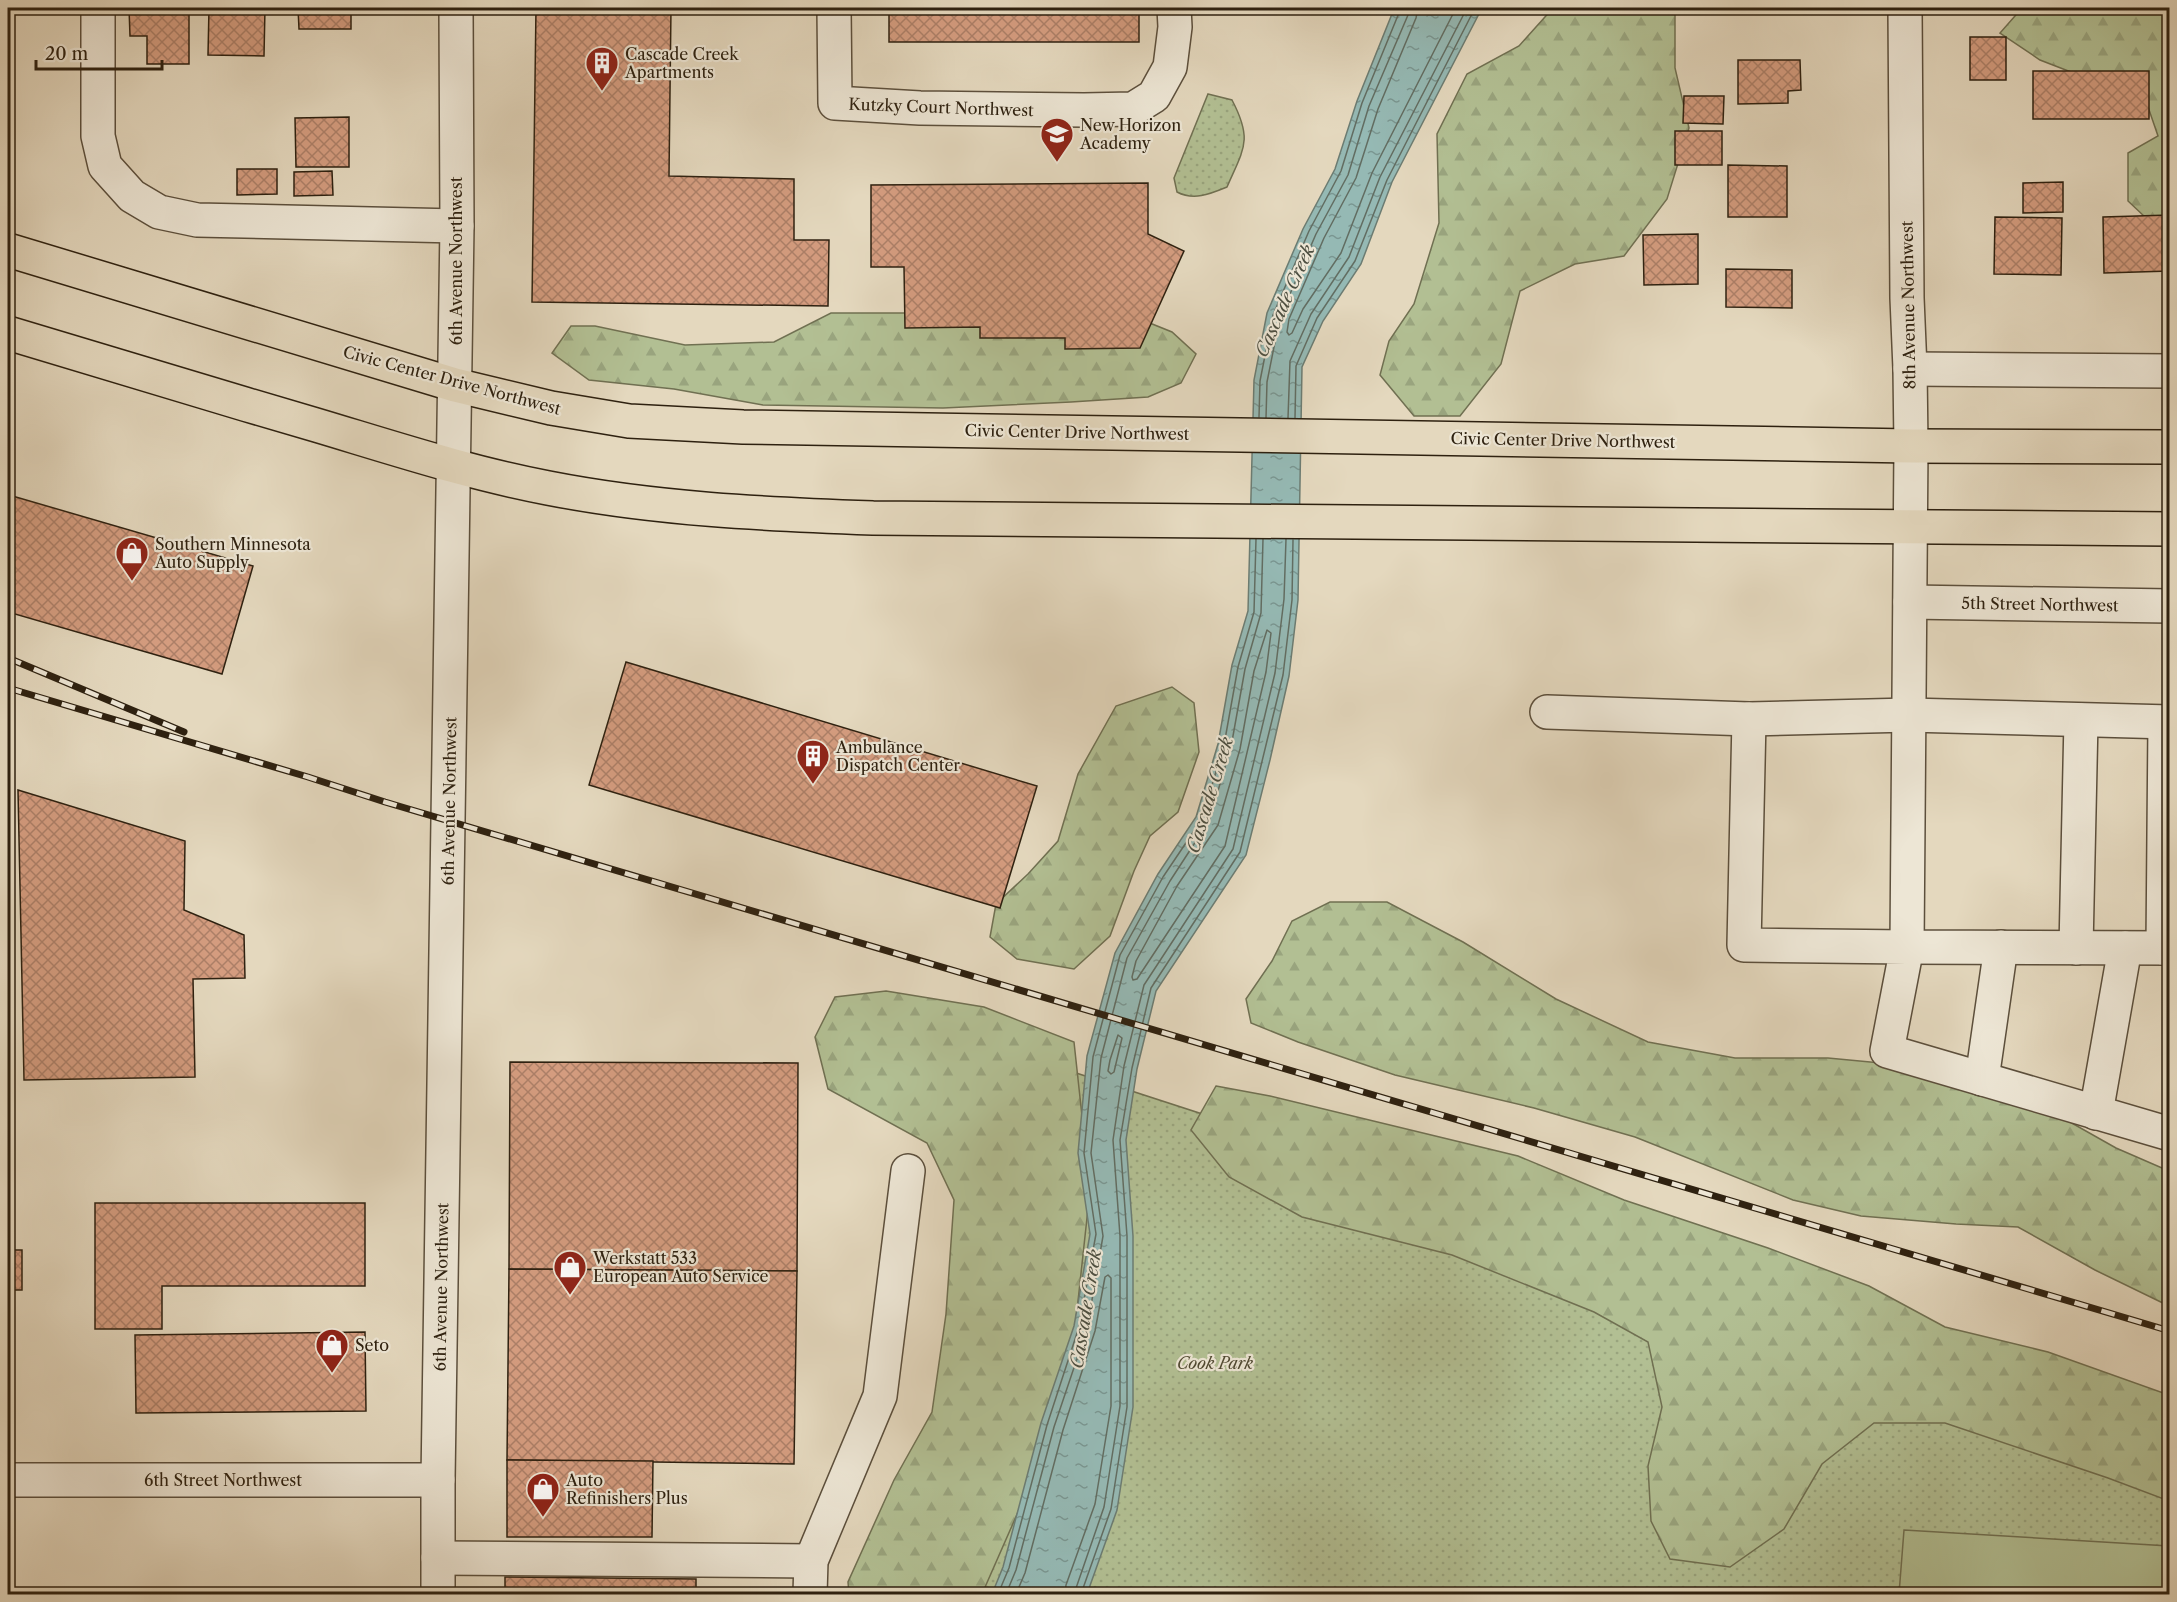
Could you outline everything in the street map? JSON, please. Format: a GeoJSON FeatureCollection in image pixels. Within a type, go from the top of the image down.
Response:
{"type":"FeatureCollection","features":[{"type":"Feature","properties":{"kind":"main road","name":"Civic Center Drive Northwest"},"geometry":{"type":"LineString","coordinates":[[8,250],[455,385],[585,414],[672,424],[1911,446],[2169,447]]}},
{"type":"Feature","properties":{"kind":"main road"},"geometry":{"type":"LineString","coordinates":[[8,333],[453,466],[547,488],[608,498],[724,511],[873,518],[2169,529]]}},
{"type":"Feature","properties":{"kind":"street"},"geometry":{"type":"LineString","coordinates":[[98,8],[98,136],[105,166],[132,196],[159,212],[197,220],[457,226]]}},
{"type":"Feature","properties":{"kind":"street","name":"6th Avenue Northwest"},"geometry":{"type":"LineString","coordinates":[[438,1594],[457,226],[456,8]]}},
{"type":"Feature","properties":{"kind":"street","name":"Kutzky Court Northwest"},"geometry":{"type":"LineString","coordinates":[[834,8],[834,103],[920,108],[1084,110],[1133,109],[1154,96],[1170,68],[1175,27],[1174,8]]}},
{"type":"Feature","properties":{"kind":"street","name":"8th Avenue Northwest"},"geometry":{"type":"LineString","coordinates":[[1905,8],[1907,298],[1911,446],[1907,947],[1887,1051],[1982,1079]]}},
{"type":"Feature","properties":{"kind":"street"},"geometry":{"type":"LineString","coordinates":[[1910,369],[2169,371]]}},
{"type":"Feature","properties":{"kind":"street","name":"5th Street Northwest"},"geometry":{"type":"LineString","coordinates":[[1910,602],[2169,606]]}},
{"type":"Feature","properties":{"kind":"street"},"geometry":{"type":"LineString","coordinates":[[1548,712],[1749,719],[1909,715],[2167,722],[2166,948],[1744,945],[1749,719]]}},
{"type":"Feature","properties":{"kind":"street"},"geometry":{"type":"LineString","coordinates":[[2076,948],[2081,720]]}},
{"type":"Feature","properties":{"kind":"street"},"geometry":{"type":"LineString","coordinates":[[2001,947],[1982,1079],[2169,1134]]}},
{"type":"Feature","properties":{"kind":"street"},"geometry":{"type":"LineString","coordinates":[[2096,1113],[2125,948]]}},
{"type":"Feature","properties":{"kind":"street"},"geometry":{"type":"LineString","coordinates":[[810,1594],[811,1561],[880,1396],[908,1171]]}},
{"type":"Feature","properties":{"kind":"street","name":"6th Street Northwest"},"geometry":{"type":"LineString","coordinates":[[8,1480],[438,1480]]}},
{"type":"Feature","properties":{"kind":"street"},"geometry":{"type":"LineString","coordinates":[[438,1558],[811,1561]]}},
{"type":"Feature","properties":{"kind":"green space"},"geometry":{"type":"Polygon","coordinates":[[[1553,8],[1675,8],[1675,68],[1689,128],[1667,199],[1624,256],[1575,264],[1520,291],[1501,364],[1460,416],[1414,416],[1380,375],[1389,341],[1414,304],[1439,223],[1437,134],[1467,74],[1519,46],[1553,8]]]}},
{"type":"Feature","properties":{"kind":"green space"},"geometry":{"type":"Polygon","coordinates":[[[2022,8],[2169,8],[2169,232],[2163,234],[2128,201],[2128,153],[2158,136],[2146,101],[2040,60],[2000,33],[2022,8]]]}},
{"type":"Feature","properties":{"kind":"green space"},"geometry":{"type":"Polygon","coordinates":[[[1208,94],[1232,100],[1239,114],[1244,135],[1242,153],[1227,187],[1208,194],[1183,195],[1177,192],[1174,178],[1208,94]]]}},
{"type":"Feature","properties":{"kind":"green space"},"geometry":{"type":"Polygon","coordinates":[[[1110,307],[1172,332],[1196,354],[1181,383],[1148,397],[1071,402],[943,408],[763,405],[674,389],[589,380],[552,353],[571,326],[595,326],[685,345],[774,342],[831,313],[1110,307]]]}},
{"type":"Feature","properties":{"kind":"green space"},"geometry":{"type":"Polygon","coordinates":[[[1172,687],[1194,703],[1199,752],[1178,812],[1150,836],[1134,871],[1110,936],[1074,969],[1017,959],[990,937],[996,904],[1058,841],[1078,774],[1116,706],[1172,687]]]}},
{"type":"Feature","properties":{"kind":"green space"},"geometry":{"type":"Polygon","coordinates":[[[1330,902],[1387,902],[1463,942],[1556,999],[1648,1042],[1735,1058],[1828,1058],[1923,1067],[2024,1096],[2116,1148],[2169,1171],[2169,1306],[2095,1270],[2018,1227],[1861,1216],[1793,1200],[1635,1137],[1534,1108],[1395,1075],[1298,1042],[1251,1023],[1246,999],[1272,961],[1292,921],[1330,902]]]}},
{"type":"Feature","properties":{"kind":"green space"},"geometry":{"type":"Polygon","coordinates":[[[886,991],[984,1007],[1074,1042],[1090,1190],[1071,1366],[1044,1453],[982,1594],[849,1594],[848,1582],[894,1480],[932,1412],[946,1314],[954,1200],[927,1143],[828,1089],[815,1037],[835,997],[886,991]]]}},
{"type":"Feature","properties":{"kind":"green space","name":"Cook Park"},"geometry":{"type":"Polygon","coordinates":[[[1030,1058],[2169,1428],[2169,1594],[939,1594],[1030,1058]]]}},
{"type":"Feature","properties":{"kind":"green space"},"geometry":{"type":"Polygon","coordinates":[[[1216,1086],[1270,1096],[1518,1156],[1624,1200],[1768,1248],[1869,1286],[1945,1327],[2048,1352],[2169,1395],[2169,1501],[1945,1423],[1874,1423],[1822,1464],[1784,1529],[1730,1567],[1670,1559],[1651,1521],[1648,1466],[1662,1407],[1648,1342],[1594,1312],[1452,1255],[1302,1217],[1229,1177],[1191,1130],[1216,1086]]]}},
{"type":"Feature","properties":{"kind":"green space"},"geometry":{"type":"Polygon","coordinates":[[[1904,1530],[2169,1546],[2169,1594],[1899,1594],[1904,1530]]]}},
{"type":"Feature","properties":{"kind":"water","name":"Cascade Creek"},"geometry":{"type":"Polygon","coordinates":[[[1397,8],[1482,8],[1392,182],[1361,264],[1323,321],[1302,367],[1298,600],[1289,676],[1270,760],[1246,855],[1156,991],[1137,1069],[1126,1140],[1133,1236],[1133,1407],[1117,1510],[1087,1594],[992,1594],[1003,1567],[1041,1423],[1074,1326],[1090,1234],[1078,1153],[1087,1056],[1115,953],[1158,874],[1196,817],[1218,744],[1232,665],[1248,611],[1254,380],[1267,313],[1303,229],[1335,169],[1357,101],[1392,14],[1397,8]]]}},
{"type":"Feature","properties":{"kind":"building"},"geometry":{"type":"Polygon","coordinates":[[[28,8],[67,8],[67,13],[28,13],[28,8]]]}},
{"type":"Feature","properties":{"kind":"building"},"geometry":{"type":"Polygon","coordinates":[[[129,8],[189,8],[189,64],[147,64],[147,36],[130,36],[129,8]]]}},
{"type":"Feature","properties":{"kind":"building"},"geometry":{"type":"Polygon","coordinates":[[[209,8],[265,8],[264,56],[208,55],[209,8]]]}},
{"type":"Feature","properties":{"kind":"building"},"geometry":{"type":"Polygon","coordinates":[[[298,8],[351,8],[351,29],[299,29],[298,8]]]}},
{"type":"Feature","properties":{"kind":"building","name":"Cascade Creek Apartments"},"geometry":{"type":"Polygon","coordinates":[[[536,8],[671,8],[669,176],[794,179],[794,240],[829,240],[828,306],[532,302],[536,8]]]}},
{"type":"Feature","properties":{"kind":"building"},"geometry":{"type":"Polygon","coordinates":[[[889,8],[1139,8],[1139,42],[889,42],[889,8]]]}},
{"type":"Feature","properties":{"kind":"building"},"geometry":{"type":"Polygon","coordinates":[[[1736,8],[1786,8],[1736,9],[1736,8]]]}},
{"type":"Feature","properties":{"kind":"building"},"geometry":{"type":"Polygon","coordinates":[[[1970,37],[2006,37],[2006,80],[1970,80],[1970,37]]]}},
{"type":"Feature","properties":{"kind":"building"},"geometry":{"type":"Polygon","coordinates":[[[1738,60],[1800,60],[1801,90],[1788,91],[1788,103],[1738,104],[1738,60]]]}},
{"type":"Feature","properties":{"kind":"building"},"geometry":{"type":"Polygon","coordinates":[[[2033,71],[2149,71],[2149,119],[2033,119],[2033,71]]]}},
{"type":"Feature","properties":{"kind":"building"},"geometry":{"type":"Polygon","coordinates":[[[1684,96],[1724,96],[1723,124],[1683,123],[1684,96]]]}},
{"type":"Feature","properties":{"kind":"building"},"geometry":{"type":"Polygon","coordinates":[[[349,117],[349,167],[296,167],[295,118],[349,117]]]}},
{"type":"Feature","properties":{"kind":"building"},"geometry":{"type":"Polygon","coordinates":[[[1675,131],[1722,131],[1722,165],[1675,165],[1675,131]]]}},
{"type":"Feature","properties":{"kind":"building"},"geometry":{"type":"Polygon","coordinates":[[[1728,165],[1787,166],[1787,217],[1728,217],[1728,165]]]}},
{"type":"Feature","properties":{"kind":"building"},"geometry":{"type":"Polygon","coordinates":[[[237,169],[277,169],[277,194],[237,195],[237,169]]]}},
{"type":"Feature","properties":{"kind":"building"},"geometry":{"type":"Polygon","coordinates":[[[332,171],[333,195],[294,196],[294,172],[332,171]]]}},
{"type":"Feature","properties":{"kind":"building"},"geometry":{"type":"Polygon","coordinates":[[[2063,182],[2063,212],[2023,213],[2023,183],[2063,182]]]}},
{"type":"Feature","properties":{"kind":"building"},"geometry":{"type":"Polygon","coordinates":[[[1148,183],[1148,234],[1184,251],[1140,348],[1065,349],[1065,338],[980,338],[980,327],[905,328],[904,267],[871,267],[871,185],[1148,183]]]}},
{"type":"Feature","properties":{"kind":"building"},"geometry":{"type":"Polygon","coordinates":[[[2170,215],[2170,271],[2104,273],[2103,217],[2170,215]]]}},
{"type":"Feature","properties":{"kind":"building"},"geometry":{"type":"Polygon","coordinates":[[[1995,217],[2062,218],[2061,275],[1994,274],[1995,217]]]}},
{"type":"Feature","properties":{"kind":"building"},"geometry":{"type":"Polygon","coordinates":[[[1698,234],[1698,284],[1644,285],[1643,235],[1698,234]]]}},
{"type":"Feature","properties":{"kind":"building"},"geometry":{"type":"Polygon","coordinates":[[[1726,269],[1792,270],[1792,308],[1726,307],[1726,269]]]}},
{"type":"Feature","properties":{"kind":"building"},"geometry":{"type":"Polygon","coordinates":[[[9,495],[253,566],[222,674],[8,612],[9,495]]]}},
{"type":"Feature","properties":{"kind":"building","name":"Ambulance Dispatch Center"},"geometry":{"type":"Polygon","coordinates":[[[626,662],[1037,786],[1000,908],[589,785],[626,662]]]}},
{"type":"Feature","properties":{"kind":"building"},"geometry":{"type":"Polygon","coordinates":[[[18,790],[185,841],[184,910],[244,935],[245,978],[193,979],[195,1077],[24,1080],[18,790]]]}},
{"type":"Feature","properties":{"kind":"building"},"geometry":{"type":"Polygon","coordinates":[[[510,1062],[798,1063],[797,1271],[509,1269],[510,1062]]]}},
{"type":"Feature","properties":{"kind":"building"},"geometry":{"type":"Polygon","coordinates":[[[95,1203],[365,1203],[365,1286],[162,1286],[162,1329],[95,1329],[95,1203]]]}},
{"type":"Feature","properties":{"kind":"building"},"geometry":{"type":"Polygon","coordinates":[[[8,1250],[22,1250],[22,1290],[8,1290],[8,1250]]]}},
{"type":"Feature","properties":{"kind":"building"},"geometry":{"type":"Polygon","coordinates":[[[509,1269],[797,1271],[794,1464],[507,1460],[509,1269]]]}},
{"type":"Feature","properties":{"kind":"building"},"geometry":{"type":"Polygon","coordinates":[[[365,1332],[366,1411],[136,1413],[135,1335],[365,1332]]]}},
{"type":"Feature","properties":{"kind":"building"},"geometry":{"type":"Polygon","coordinates":[[[507,1460],[653,1461],[652,1537],[507,1537],[507,1460]]]}},
{"type":"Feature","properties":{"kind":"building"},"geometry":{"type":"Polygon","coordinates":[[[505,1577],[696,1579],[696,1594],[505,1594],[505,1577]]]}},
{"type":"Feature","properties":{"kind":"railway"},"geometry":{"type":"LineString","coordinates":[[8,658],[184,732]]}},
{"type":"Feature","properties":{"kind":"railway"},"geometry":{"type":"LineString","coordinates":[[8,688],[2170,1331]]}},
{"type":"Feature","properties":{"kind":"place","name":"Cascade Creek Apartments"},"geometry":{"type":"Point","coordinates":[602,92]}},
{"type":"Feature","properties":{"kind":"place","name":"New Horizon Academy"},"geometry":{"type":"Point","coordinates":[1057,163]}},
{"type":"Feature","properties":{"kind":"place","name":"Southern Minnesota Auto Supply"},"geometry":{"type":"Point","coordinates":[132,582]}},
{"type":"Feature","properties":{"kind":"place","name":"Ambulance Dispatch Center"},"geometry":{"type":"Point","coordinates":[813,785]}},
{"type":"Feature","properties":{"kind":"place","name":"Werkstatt 533 European Auto Service"},"geometry":{"type":"Point","coordinates":[570,1296]}},
{"type":"Feature","properties":{"kind":"place","name":"Seto"},"geometry":{"type":"Point","coordinates":[332,1374]}},
{"type":"Feature","properties":{"kind":"place","name":"Auto Refinishers Plus"},"geometry":{"type":"Point","coordinates":[543,1518]}}]}
